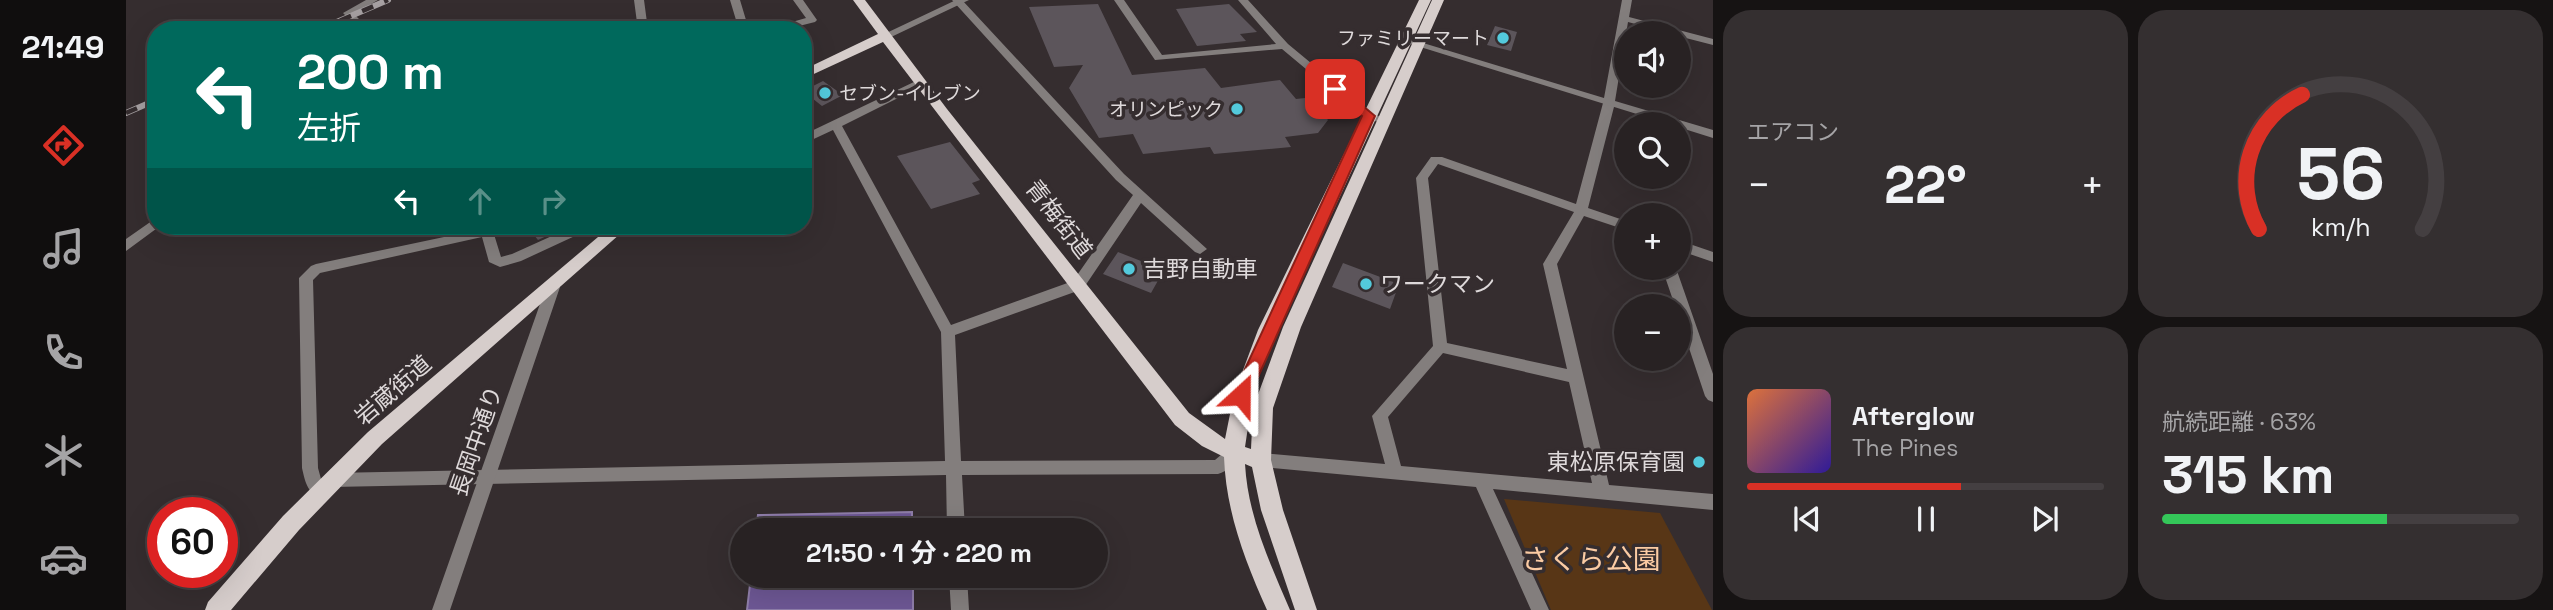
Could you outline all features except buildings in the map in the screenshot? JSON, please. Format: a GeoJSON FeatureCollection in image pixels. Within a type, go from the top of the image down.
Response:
{"type":"FeatureCollection","features":[{"type":"Feature","properties":{"kind":"main road","name":"青梅街道"},"geometry":{"type":"LineString","coordinates":[[859,0],[920,83],[1182,419],[1204,439],[1234,454],[1261,460]]}},
{"type":"Feature","properties":{"kind":"main road"},"geometry":{"type":"LineString","coordinates":[[1279,610],[1258,566],[1238,498],[1234,454],[1241,395],[1376,118],[1411,42],[1425,0]]}},
{"type":"Feature","properties":{"kind":"main road"},"geometry":{"type":"LineString","coordinates":[[1411,42],[1438,0]]}},
{"type":"Feature","properties":{"kind":"main road"},"geometry":{"type":"LineString","coordinates":[[812,71],[885,36]]}},
{"type":"Feature","properties":{"kind":"main road"},"geometry":{"type":"LineString","coordinates":[[1306,610],[1272,510],[1261,460],[1263,408],[1292,327],[1376,118]]}},
{"type":"Feature","properties":{"kind":"main road","name":"岩蔵街道"},"geometry":{"type":"LineString","coordinates":[[216,610],[327,485],[404,412],[611,235]]}},
{"type":"Feature","properties":{"kind":"street"},"geometry":{"type":"LineString","coordinates":[[356,21],[348,13],[373,0]]}},
{"type":"Feature","properties":{"kind":"street"},"geometry":{"type":"LineString","coordinates":[[639,0],[642,21]]}},
{"type":"Feature","properties":{"kind":"street"},"geometry":{"type":"LineString","coordinates":[[735,0],[741,21]]}},
{"type":"Feature","properties":{"kind":"street"},"geometry":{"type":"LineString","coordinates":[[798,0],[812,20],[808,21]]}},
{"type":"Feature","properties":{"kind":"street"},"geometry":{"type":"LineString","coordinates":[[1119,0],[1159,58],[1284,46]]}},
{"type":"Feature","properties":{"kind":"street"},"geometry":{"type":"LineString","coordinates":[[1242,0],[1284,46],[1376,118]]}},
{"type":"Feature","properties":{"kind":"street"},"geometry":{"type":"LineString","coordinates":[[1602,491],[1550,264],[1581,210],[1609,103],[1627,0]]}},
{"type":"Feature","properties":{"kind":"street"},"geometry":{"type":"LineString","coordinates":[[885,36],[960,1],[1139,196],[1200,249]]}},
{"type":"Feature","properties":{"kind":"street"},"geometry":{"type":"LineString","coordinates":[[1623,18],[1713,42]]}},
{"type":"Feature","properties":{"kind":"street"},"geometry":{"type":"LineString","coordinates":[[1411,42],[1713,134]]}},
{"type":"Feature","properties":{"kind":"street"},"geometry":{"type":"LineString","coordinates":[[812,136],[920,83]]}},
{"type":"Feature","properties":{"kind":"street"},"geometry":{"type":"LineString","coordinates":[[835,124],[948,332],[955,518]]}},
{"type":"Feature","properties":{"kind":"street"},"geometry":{"type":"LineString","coordinates":[[1395,473],[1380,416],[1440,347],[1422,178],[1430,163],[1435,160],[1442,161],[1614,222]]}},
{"type":"Feature","properties":{"kind":"street"},"geometry":{"type":"LineString","coordinates":[[948,332],[1077,285],[1139,196]]}},
{"type":"Feature","properties":{"kind":"street"},"geometry":{"type":"LineString","coordinates":[[126,246],[147,229]]}},
{"type":"Feature","properties":{"kind":"street"},"geometry":{"type":"LineString","coordinates":[[473,235],[316,269],[306,278],[310,468],[313,482],[327,485],[487,478],[953,468],[1218,467],[1234,454]]}},
{"type":"Feature","properties":{"kind":"street"},"geometry":{"type":"LineString","coordinates":[[488,235],[494,259],[500,262],[516,258],[566,235]]}},
{"type":"Feature","properties":{"kind":"street"},"geometry":{"type":"LineString","coordinates":[[1691,249],[1713,257]]}},
{"type":"Feature","properties":{"kind":"street"},"geometry":{"type":"LineString","coordinates":[[1674,280],[1713,396]]}},
{"type":"Feature","properties":{"kind":"street","name":"長岡中通り"},"geometry":{"type":"LineString","coordinates":[[441,610],[554,286]]}},
{"type":"Feature","properties":{"kind":"street"},"geometry":{"type":"LineString","coordinates":[[1440,347],[1575,377]]}},
{"type":"Feature","properties":{"kind":"street"},"geometry":{"type":"LineString","coordinates":[[1261,460],[1713,502]]}},
{"type":"Feature","properties":{"kind":"street"},"geometry":{"type":"LineString","coordinates":[[1482,482],[1540,610]]}},
{"type":"Feature","properties":{"kind":"street"},"geometry":{"type":"LineString","coordinates":[[959,588],[960,610]]}},
{"type":"Feature","properties":{"kind":"green space","name":"さくら公園"},"geometry":{"type":"Polygon","coordinates":[[[1504,499],[1660,513],[1712,610],[1551,610],[1504,499]]]}},
{"type":"Feature","properties":{"kind":"shaded area"},"geometry":{"type":"Polygon","coordinates":[[[912,512],[912,518],[758,518],[758,515],[912,512]]]}},
{"type":"Feature","properties":{"kind":"shaded area"},"geometry":{"type":"Polygon","coordinates":[[[750,588],[913,588],[913,610],[747,610],[750,588]]]}},
{"type":"Feature","properties":{"kind":"railway"},"geometry":{"type":"LineString","coordinates":[[339,21],[388,0]]}},
{"type":"Feature","properties":{"kind":"railway"},"geometry":{"type":"LineString","coordinates":[[126,113],[147,104]]}},
{"type":"Feature","properties":{"kind":"place","name":"ファミリーマート"},"geometry":{"type":"Point","coordinates":[1503,38]}},
{"type":"Feature","properties":{"kind":"place","name":"セブン-イレブン"},"geometry":{"type":"Point","coordinates":[825,93]}},
{"type":"Feature","properties":{"kind":"place","name":"オリンピック"},"geometry":{"type":"Point","coordinates":[1237,109]}},
{"type":"Feature","properties":{"kind":"place","name":"吉野自動車"},"geometry":{"type":"Point","coordinates":[1129,269]}},
{"type":"Feature","properties":{"kind":"place","name":"ワークマン"},"geometry":{"type":"Point","coordinates":[1366,284]}},
{"type":"Feature","properties":{"kind":"place","name":"東松原保育園"},"geometry":{"type":"Point","coordinates":[1699,462]}},
{"type":"Feature","properties":{"kind":"route"},"geometry":{"type":"LineString","coordinates":[[1241,395],[1293,276],[1369,116],[1335,89]]}}]}
